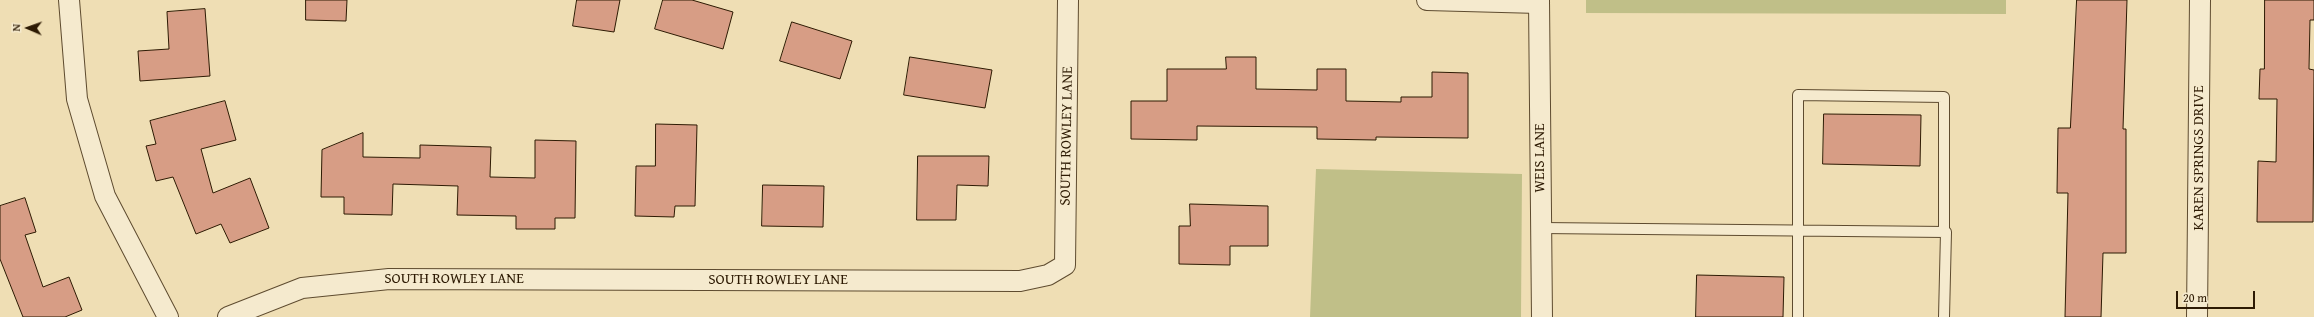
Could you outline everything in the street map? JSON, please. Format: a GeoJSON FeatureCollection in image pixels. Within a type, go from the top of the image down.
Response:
{"type":"FeatureCollection","features":[{"type":"Feature","properties":{"kind":"street"},"geometry":{"type":"LineString","coordinates":[[69,0],[77,99],[105,196],[168,317]]}},
{"type":"Feature","properties":{"kind":"street","name":"SOUTH ROWLEY LANE"},"geometry":{"type":"LineString","coordinates":[[228,317],[302,288],[389,278],[1020,281],[1048,275],[1065,265],[1068,0]]}},
{"type":"Feature","properties":{"kind":"street"},"geometry":{"type":"LineString","coordinates":[[1427,0],[1539,2]]}},
{"type":"Feature","properties":{"kind":"street","name":"KAREN SPRINGS DRIVE"},"geometry":{"type":"LineString","coordinates":[[2197,317],[2200,0]]}},
{"type":"Feature","properties":{"kind":"street","name":"WEIS LANE"},"geometry":{"type":"LineString","coordinates":[[1539,2],[1542,317]]}},
{"type":"Feature","properties":{"kind":"lane"},"geometry":{"type":"LineString","coordinates":[[1798,317],[1798,95],[1944,97],[1944,232],[1946,232],[1944,317]]}},
{"type":"Feature","properties":{"kind":"lane"},"geometry":{"type":"LineString","coordinates":[[1541,228],[1944,232]]}},
{"type":"Feature","properties":{"kind":"shaded area"},"geometry":{"type":"Polygon","coordinates":[[[1586,0],[2006,0],[2006,14],[1586,13],[1586,0]]]}},
{"type":"Feature","properties":{"kind":"shaded area"},"geometry":{"type":"Polygon","coordinates":[[[1316,169],[1522,174],[1521,317],[1310,317],[1316,169]]]}},
{"type":"Feature","properties":{"kind":"building"},"geometry":{"type":"Polygon","coordinates":[[[306,0],[347,0],[346,21],[306,20],[306,0]]]}},
{"type":"Feature","properties":{"kind":"building"},"geometry":{"type":"Polygon","coordinates":[[[577,0],[620,0],[614,32],[573,26],[577,0]]]}},
{"type":"Feature","properties":{"kind":"building"},"geometry":{"type":"Polygon","coordinates":[[[663,0],[692,0],[733,12],[723,49],[655,29],[663,0]]]}},
{"type":"Feature","properties":{"kind":"building"},"geometry":{"type":"Polygon","coordinates":[[[2077,0],[2127,0],[2123,129],[2126,129],[2126,253],[2103,253],[2101,317],[2065,317],[2068,193],[2057,193],[2058,128],[2070,128],[2077,0]]]}},
{"type":"Feature","properties":{"kind":"building"},"geometry":{"type":"Polygon","coordinates":[[[2265,0],[2314,0],[2314,20],[2310,20],[2309,69],[2314,70],[2313,222],[2257,222],[2258,161],[2276,162],[2277,99],[2259,99],[2260,69],[2264,69],[2265,0]]]}},
{"type":"Feature","properties":{"kind":"building"},"geometry":{"type":"Polygon","coordinates":[[[205,9],[210,76],[140,81],[138,51],[169,49],[167,12],[205,9]]]}},
{"type":"Feature","properties":{"kind":"building"},"geometry":{"type":"Polygon","coordinates":[[[792,22],[852,41],[840,79],[780,61],[792,22]]]}},
{"type":"Feature","properties":{"kind":"building"},"geometry":{"type":"Polygon","coordinates":[[[910,57],[992,70],[985,108],[904,95],[910,57]]]}},
{"type":"Feature","properties":{"kind":"building"},"geometry":{"type":"Polygon","coordinates":[[[1226,57],[1256,57],[1256,89],[1317,90],[1317,69],[1346,69],[1346,101],[1401,102],[1401,97],[1432,97],[1432,72],[1468,73],[1468,138],[1376,137],[1376,140],[1317,139],[1317,127],[1197,126],[1197,140],[1131,139],[1131,101],[1167,101],[1167,69],[1226,69],[1226,57]]]}},
{"type":"Feature","properties":{"kind":"building"},"geometry":{"type":"Polygon","coordinates":[[[225,101],[236,140],[201,149],[213,193],[250,178],[269,228],[230,243],[221,224],[196,234],[173,177],[156,181],[146,146],[156,144],[150,121],[225,101]]]}},
{"type":"Feature","properties":{"kind":"building"},"geometry":{"type":"Polygon","coordinates":[[[1824,114],[1921,115],[1920,166],[1823,164],[1824,114]]]}},
{"type":"Feature","properties":{"kind":"building"},"geometry":{"type":"Polygon","coordinates":[[[656,124],[697,125],[695,206],[675,206],[674,217],[635,216],[636,166],[655,166],[656,124]]]}},
{"type":"Feature","properties":{"kind":"building"},"geometry":{"type":"Polygon","coordinates":[[[363,133],[363,157],[420,158],[420,145],[491,147],[490,177],[535,178],[535,140],[576,141],[575,218],[555,218],[555,229],[516,229],[516,216],[457,215],[458,186],[393,184],[392,215],[344,214],[344,197],[321,197],[322,150],[363,133]]]}},
{"type":"Feature","properties":{"kind":"building"},"geometry":{"type":"Polygon","coordinates":[[[918,156],[989,156],[988,186],[957,185],[956,220],[917,220],[918,156]]]}},
{"type":"Feature","properties":{"kind":"building"},"geometry":{"type":"Polygon","coordinates":[[[763,185],[824,186],[823,227],[762,226],[763,185]]]}},
{"type":"Feature","properties":{"kind":"building"},"geometry":{"type":"Polygon","coordinates":[[[25,198],[36,232],[25,235],[43,287],[69,277],[82,310],[65,317],[23,317],[0,259],[0,206],[25,198]]]}},
{"type":"Feature","properties":{"kind":"building"},"geometry":{"type":"Polygon","coordinates":[[[1190,204],[1268,206],[1268,246],[1230,246],[1230,265],[1179,264],[1179,226],[1190,226],[1190,204]]]}},
{"type":"Feature","properties":{"kind":"building"},"geometry":{"type":"Polygon","coordinates":[[[1697,275],[1784,277],[1783,317],[1696,317],[1697,275]]]}}]}
